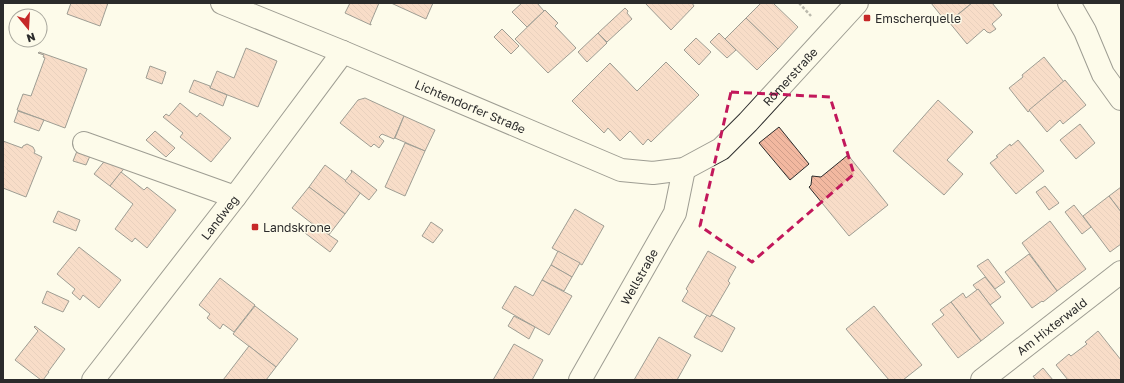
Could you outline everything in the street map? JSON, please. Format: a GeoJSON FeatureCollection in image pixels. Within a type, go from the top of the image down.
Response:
{"type":"FeatureCollection","features":[{"type":"Feature","properties":{"kind":"street","name":"Lichtendorfer Straße"},"geometry":{"type":"LineString","coordinates":[[222,3],[343,52],[621,170],[653,173],[684,169],[721,149]]}},
{"type":"Feature","properties":{"kind":"street","name":"Römerstraße"},"geometry":{"type":"LineString","coordinates":[[721,149],[748,122],[857,3]]}},
{"type":"Feature","properties":{"kind":"street"},"geometry":{"type":"LineString","coordinates":[[1069,3],[1085,31],[1103,74],[1121,99]]}},
{"type":"Feature","properties":{"kind":"street","name":"Landweg"},"geometry":{"type":"LineString","coordinates":[[93,380],[235,197],[343,52]]}},
{"type":"Feature","properties":{"kind":"street"},"geometry":{"type":"LineString","coordinates":[[84,143],[235,197]]}},
{"type":"Feature","properties":{"kind":"street","name":"Wellstraße"},"geometry":{"type":"LineString","coordinates":[[580,380],[675,213],[684,169]]}},
{"type":"Feature","properties":{"kind":"street","name":"Am Hixterwald"},"geometry":{"type":"LineString","coordinates":[[982,380],[1121,272]]}},
{"type":"Feature","properties":{"kind":"highlighted area"},"geometry":{"type":"Polygon","coordinates":[[[731,92],[830,97],[854,174],[752,262],[700,226],[731,92]]]}},
{"type":"Feature","properties":{"kind":"building"},"geometry":{"type":"Polygon","coordinates":[[[71,3],[108,3],[100,26],[67,14],[71,3]]]}},
{"type":"Feature","properties":{"kind":"building"},"geometry":{"type":"Polygon","coordinates":[[[350,3],[379,3],[370,24],[371,25],[345,13],[350,3]]]}},
{"type":"Feature","properties":{"kind":"building"},"geometry":{"type":"Polygon","coordinates":[[[391,3],[433,3],[426,19],[391,3]]]}},
{"type":"Feature","properties":{"kind":"building"},"geometry":{"type":"Polygon","coordinates":[[[522,3],[537,3],[544,11],[527,27],[512,12],[522,3]]]}},
{"type":"Feature","properties":{"kind":"building"},"geometry":{"type":"Polygon","coordinates":[[[645,3],[692,3],[694,6],[671,30],[645,3]]]}},
{"type":"Feature","properties":{"kind":"building"},"geometry":{"type":"Polygon","coordinates":[[[761,3],[773,3],[798,27],[778,49],[746,18],[761,3]]]}},
{"type":"Feature","properties":{"kind":"building"},"geometry":{"type":"Polygon","coordinates":[[[931,3],[972,3],[947,23],[931,3]]]}},
{"type":"Feature","properties":{"kind":"building"},"geometry":{"type":"Polygon","coordinates":[[[972,3],[992,3],[1002,15],[992,24],[996,29],[990,33],[984,29],[967,44],[949,22],[972,3]]]}},
{"type":"Feature","properties":{"kind":"building"},"geometry":{"type":"Polygon","coordinates":[[[625,8],[632,19],[607,42],[598,33],[625,8]]]}},
{"type":"Feature","properties":{"kind":"building"},"geometry":{"type":"Polygon","coordinates":[[[545,10],[558,23],[555,26],[576,48],[548,73],[515,39],[545,10]]]}},
{"type":"Feature","properties":{"kind":"building"},"geometry":{"type":"Polygon","coordinates":[[[746,18],[778,49],[757,70],[725,39],[746,18]]]}},
{"type":"Feature","properties":{"kind":"building"},"geometry":{"type":"Polygon","coordinates":[[[502,29],[519,46],[511,54],[494,37],[502,29]]]}},
{"type":"Feature","properties":{"kind":"building"},"geometry":{"type":"Polygon","coordinates":[[[598,33],[607,43],[587,62],[578,52],[598,33]]]}},
{"type":"Feature","properties":{"kind":"building"},"geometry":{"type":"Polygon","coordinates":[[[719,33],[736,50],[727,58],[710,42],[719,33]]]}},
{"type":"Feature","properties":{"kind":"building"},"geometry":{"type":"Polygon","coordinates":[[[696,38],[711,52],[699,65],[684,50],[696,38]]]}},
{"type":"Feature","properties":{"kind":"building"},"geometry":{"type":"Polygon","coordinates":[[[246,48],[277,61],[258,107],[210,88],[217,71],[234,78],[246,48]]]}},
{"type":"Feature","properties":{"kind":"building"},"geometry":{"type":"Polygon","coordinates":[[[39,52],[87,69],[65,128],[17,110],[23,94],[31,96],[45,58],[43,57],[44,55],[38,53],[39,52]]]}},
{"type":"Feature","properties":{"kind":"building"},"geometry":{"type":"Polygon","coordinates":[[[1044,57],[1064,82],[1028,112],[1009,88],[1044,57]]]}},
{"type":"Feature","properties":{"kind":"building"},"geometry":{"type":"Polygon","coordinates":[[[666,62],[699,95],[651,142],[648,139],[643,145],[630,131],[620,141],[608,128],[604,133],[572,101],[610,63],[637,91],[666,62]]]}},
{"type":"Feature","properties":{"kind":"building"},"geometry":{"type":"Polygon","coordinates":[[[150,66],[166,72],[162,84],[146,78],[150,66]]]}},
{"type":"Feature","properties":{"kind":"building"},"geometry":{"type":"Polygon","coordinates":[[[194,80],[227,95],[223,106],[189,92],[194,80]]]}},
{"type":"Feature","properties":{"kind":"building"},"geometry":{"type":"Polygon","coordinates":[[[1065,80],[1086,105],[1063,124],[1060,120],[1047,132],[1029,110],[1065,80]]]}},
{"type":"Feature","properties":{"kind":"building"},"geometry":{"type":"Polygon","coordinates":[[[365,98],[404,116],[394,139],[382,134],[379,137],[384,141],[379,148],[374,144],[371,147],[340,123],[358,100],[365,98]]]}},
{"type":"Feature","properties":{"kind":"building"},"geometry":{"type":"Polygon","coordinates":[[[938,100],[973,132],[947,160],[963,174],[944,195],[893,151],[938,100]]]}},
{"type":"Feature","properties":{"kind":"building"},"geometry":{"type":"Polygon","coordinates":[[[180,103],[197,117],[200,113],[231,138],[211,162],[180,137],[183,133],[163,117],[166,114],[169,116],[180,103]]]}},
{"type":"Feature","properties":{"kind":"building"},"geometry":{"type":"Polygon","coordinates":[[[18,111],[44,120],[39,131],[14,122],[18,111]]]}},
{"type":"Feature","properties":{"kind":"building"},"geometry":{"type":"Polygon","coordinates":[[[404,116],[435,130],[425,151],[395,138],[404,116]]]}},
{"type":"Feature","properties":{"kind":"building"},"geometry":{"type":"Polygon","coordinates":[[[1080,124],[1095,143],[1076,159],[1060,140],[1080,124]]]}},
{"type":"Feature","properties":{"kind":"building"},"geometry":{"type":"Polygon","coordinates":[[[779,127],[809,164],[790,180],[759,143],[779,127]]]}},
{"type":"Feature","properties":{"kind":"building"},"geometry":{"type":"Polygon","coordinates":[[[155,131],[175,148],[166,157],[146,140],[155,131]]]}},
{"type":"Feature","properties":{"kind":"building"},"geometry":{"type":"Polygon","coordinates":[[[1018,140],[1044,171],[1016,194],[990,163],[1010,144],[1011,146],[1018,140]]]}},
{"type":"Feature","properties":{"kind":"building"},"geometry":{"type":"Polygon","coordinates":[[[3,141],[22,148],[27,144],[33,147],[35,151],[34,153],[42,157],[26,197],[3,188],[3,141]]]}},
{"type":"Feature","properties":{"kind":"building"},"geometry":{"type":"Polygon","coordinates":[[[405,143],[425,151],[405,196],[385,187],[405,143]]]}},
{"type":"Feature","properties":{"kind":"building"},"geometry":{"type":"Polygon","coordinates":[[[77,151],[90,156],[86,165],[73,161],[77,151]]]}},
{"type":"Feature","properties":{"kind":"building"},"geometry":{"type":"Polygon","coordinates":[[[848,155],[888,205],[849,236],[809,187],[811,185],[812,176],[821,177],[848,155]]]}},
{"type":"Feature","properties":{"kind":"building"},"geometry":{"type":"Polygon","coordinates":[[[107,158],[127,165],[110,186],[94,174],[107,158]]]}},
{"type":"Feature","properties":{"kind":"building"},"geometry":{"type":"Polygon","coordinates":[[[325,165],[361,192],[345,214],[309,187],[325,165]]]}},
{"type":"Feature","properties":{"kind":"building"},"geometry":{"type":"Polygon","coordinates":[[[351,170],[377,190],[369,200],[345,181],[352,172],[351,170]]]}},
{"type":"Feature","properties":{"kind":"building"},"geometry":{"type":"Polygon","coordinates":[[[121,172],[144,190],[147,187],[176,210],[147,248],[135,238],[132,242],[115,229],[133,204],[110,186],[121,172]]]}},
{"type":"Feature","properties":{"kind":"building"},"geometry":{"type":"Polygon","coordinates":[[[1045,186],[1059,203],[1049,210],[1036,192],[1045,186]]]}},
{"type":"Feature","properties":{"kind":"building"},"geometry":{"type":"Polygon","coordinates":[[[309,187],[345,214],[328,236],[292,208],[309,187]]]}},
{"type":"Feature","properties":{"kind":"building"},"geometry":{"type":"Polygon","coordinates":[[[1121,187],[1121,212],[1109,196],[1121,187]]]}},
{"type":"Feature","properties":{"kind":"building"},"geometry":{"type":"Polygon","coordinates":[[[1109,196],[1121,212],[1121,244],[1110,252],[1083,216],[1109,196]]]}},
{"type":"Feature","properties":{"kind":"building"},"geometry":{"type":"Polygon","coordinates":[[[1074,205],[1091,227],[1082,234],[1065,212],[1074,205]]]}},
{"type":"Feature","properties":{"kind":"building"},"geometry":{"type":"Polygon","coordinates":[[[575,209],[604,226],[582,265],[552,248],[575,209]]]}},
{"type":"Feature","properties":{"kind":"building"},"geometry":{"type":"Polygon","coordinates":[[[58,211],[80,220],[76,231],[53,222],[58,211]]]}},
{"type":"Feature","properties":{"kind":"building"},"geometry":{"type":"Polygon","coordinates":[[[1050,221],[1086,269],[1057,291],[1022,243],[1050,221]]]}},
{"type":"Feature","properties":{"kind":"building"},"geometry":{"type":"Polygon","coordinates":[[[431,222],[443,230],[433,243],[422,236],[431,222]]]}},
{"type":"Feature","properties":{"kind":"building"},"geometry":{"type":"Polygon","coordinates":[[[313,224],[338,241],[330,252],[305,233],[305,231],[306,232],[313,224]]]}},
{"type":"Feature","properties":{"kind":"building"},"geometry":{"type":"Polygon","coordinates":[[[79,247],[121,280],[99,308],[83,295],[80,300],[72,293],[75,289],[57,274],[79,247]]]}},
{"type":"Feature","properties":{"kind":"building"},"geometry":{"type":"Polygon","coordinates":[[[558,251],[580,263],[572,277],[551,265],[558,251]]]}},
{"type":"Feature","properties":{"kind":"building"},"geometry":{"type":"Polygon","coordinates":[[[708,251],[736,267],[728,281],[730,283],[710,317],[682,301],[688,291],[686,289],[708,251]]]}},
{"type":"Feature","properties":{"kind":"building"},"geometry":{"type":"Polygon","coordinates":[[[1029,254],[1057,291],[1043,302],[1042,301],[1032,308],[1005,272],[1029,254]]]}},
{"type":"Feature","properties":{"kind":"building"},"geometry":{"type":"Polygon","coordinates":[[[988,259],[1005,282],[995,289],[977,266],[988,259]]]}},
{"type":"Feature","properties":{"kind":"building"},"geometry":{"type":"Polygon","coordinates":[[[551,265],[572,277],[564,291],[542,280],[551,265]]]}},
{"type":"Feature","properties":{"kind":"building"},"geometry":{"type":"Polygon","coordinates":[[[985,277],[1001,297],[990,305],[978,289],[977,290],[973,285],[985,277]]]}},
{"type":"Feature","properties":{"kind":"building"},"geometry":{"type":"Polygon","coordinates":[[[220,278],[255,305],[234,332],[223,324],[220,329],[207,318],[210,314],[199,305],[220,278]]]}},
{"type":"Feature","properties":{"kind":"building"},"geometry":{"type":"Polygon","coordinates":[[[542,280],[572,296],[549,335],[502,308],[515,286],[533,296],[542,280]]]}},
{"type":"Feature","properties":{"kind":"building"},"geometry":{"type":"Polygon","coordinates":[[[978,289],[1004,323],[981,341],[951,302],[963,293],[966,298],[978,289]]]}},
{"type":"Feature","properties":{"kind":"building"},"geometry":{"type":"Polygon","coordinates":[[[47,291],[69,301],[63,312],[42,303],[47,291]]]}},
{"type":"Feature","properties":{"kind":"building"},"geometry":{"type":"Polygon","coordinates":[[[951,302],[981,341],[958,358],[932,324],[944,315],[940,310],[951,302]]]}},
{"type":"Feature","properties":{"kind":"building"},"geometry":{"type":"Polygon","coordinates":[[[255,306],[298,339],[276,367],[233,334],[255,306]]]}},
{"type":"Feature","properties":{"kind":"building"},"geometry":{"type":"Polygon","coordinates":[[[874,306],[922,365],[903,380],[889,380],[846,329],[874,306]]]}},
{"type":"Feature","properties":{"kind":"building"},"geometry":{"type":"Polygon","coordinates":[[[707,315],[710,317],[712,315],[735,328],[722,352],[694,337],[707,315]]]}},
{"type":"Feature","properties":{"kind":"building"},"geometry":{"type":"Polygon","coordinates":[[[514,316],[535,327],[529,339],[508,326],[514,316]]]}},
{"type":"Feature","properties":{"kind":"building"},"geometry":{"type":"Polygon","coordinates":[[[35,326],[65,349],[43,380],[15,360],[38,331],[34,327],[35,326]]]}},
{"type":"Feature","properties":{"kind":"building"},"geometry":{"type":"Polygon","coordinates":[[[1098,331],[1121,360],[1121,380],[1068,380],[1056,365],[1069,354],[1071,356],[1087,344],[1085,342],[1098,331]]]}},
{"type":"Feature","properties":{"kind":"building"},"geometry":{"type":"Polygon","coordinates":[[[659,337],[691,355],[677,380],[634,380],[659,337]]]}},
{"type":"Feature","properties":{"kind":"building"},"geometry":{"type":"Polygon","coordinates":[[[514,344],[543,360],[532,380],[493,380],[514,344]]]}},
{"type":"Feature","properties":{"kind":"building"},"geometry":{"type":"Polygon","coordinates":[[[249,346],[276,367],[266,380],[223,380],[249,346]]]}},
{"type":"Feature","properties":{"kind":"building"},"geometry":{"type":"Polygon","coordinates":[[[1043,368],[1053,380],[1036,380],[1033,376],[1043,368]]]}},
{"type":"Feature","properties":{"kind":"place","name":"Emscherquelle"},"geometry":{"type":"Point","coordinates":[867,18]}},
{"type":"Feature","properties":{"kind":"place","name":"Landskrone"},"geometry":{"type":"Point","coordinates":[255,227]}}]}
